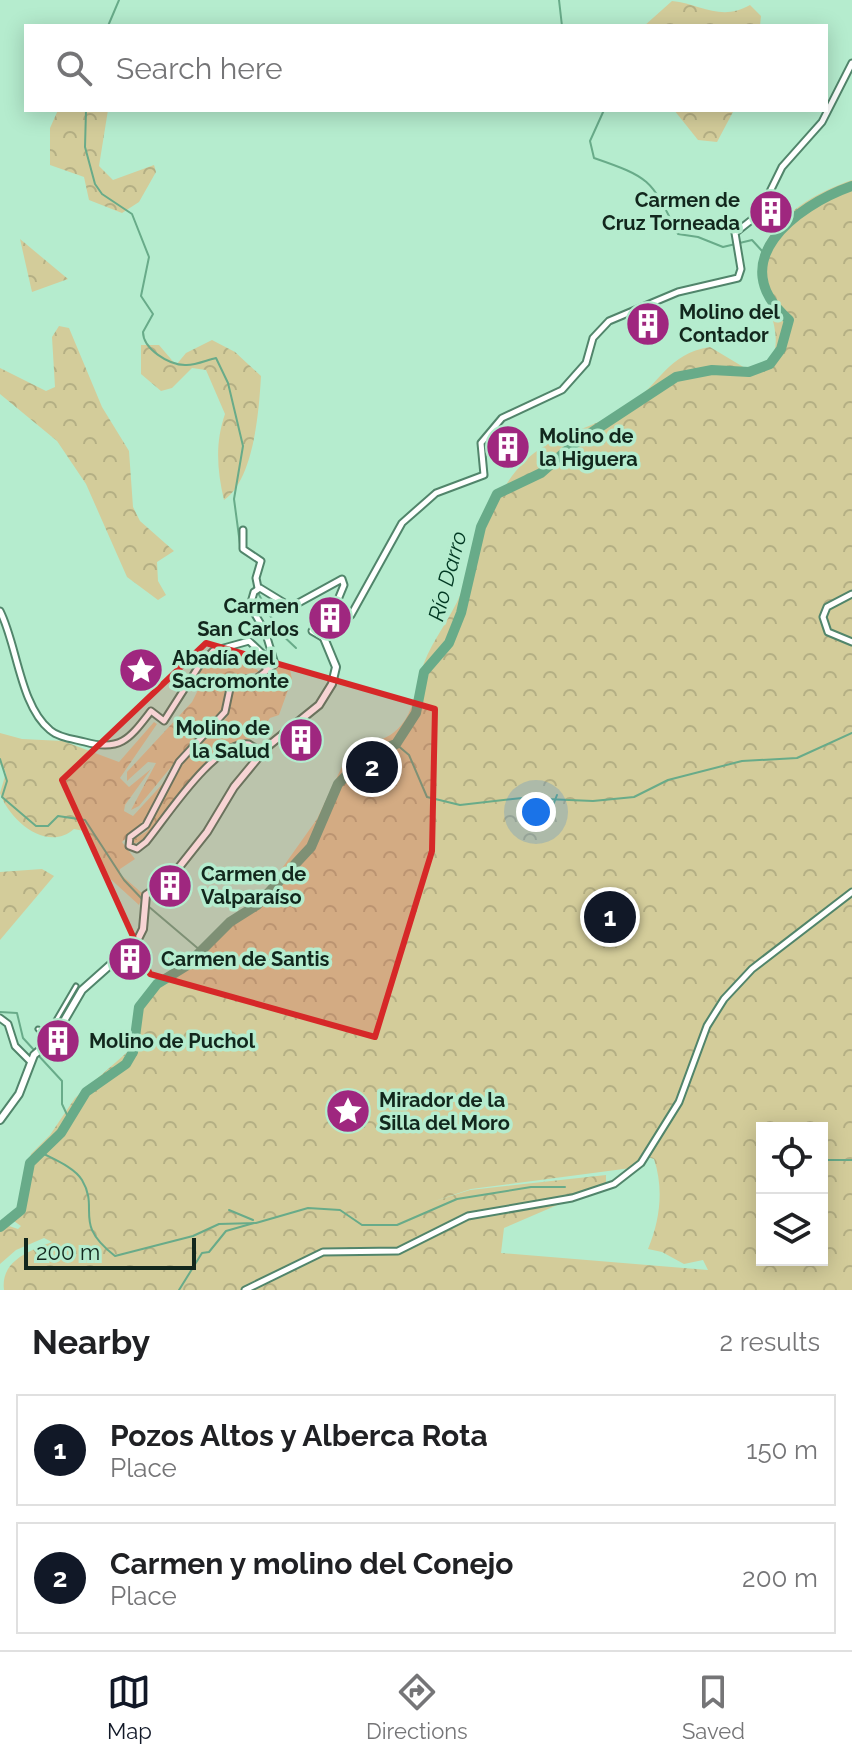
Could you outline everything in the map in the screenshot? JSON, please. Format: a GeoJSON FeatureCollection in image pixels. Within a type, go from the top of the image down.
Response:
{"type":"FeatureCollection","features":[{"type":"Feature","properties":{"kind":"street"},"geometry":{"type":"LineString","coordinates":[[828,110],[852,63]]}},
{"type":"Feature","properties":{"kind":"street"},"geometry":{"type":"LineString","coordinates":[[324,638],[356,607],[369,577],[402,523],[436,493],[484,475],[481,443],[496,424],[562,390],[586,363],[593,338],[609,321],[678,292],[738,278],[741,269],[734,237],[739,227],[759,214],[782,167],[822,122],[827,112]]}},
{"type":"Feature","properties":{"kind":"street"},"geometry":{"type":"LineString","coordinates":[[243,530],[243,549],[261,561],[258,588],[251,596],[250,606],[265,631],[276,660],[256,679],[232,679],[225,712],[179,762],[146,825],[130,837],[129,846],[137,849],[146,842],[190,783],[233,747],[249,744],[263,753]]}},
{"type":"Feature","properties":{"kind":"street"},"geometry":{"type":"LineString","coordinates":[[0,1120],[19,1094],[32,1059],[51,1040],[82,990],[137,941],[143,929],[144,898],[163,888],[207,832],[234,787],[263,753],[313,712],[332,684],[336,667],[324,638],[312,631],[337,602],[344,581],[334,581],[291,607],[258,588]]}},
{"type":"Feature","properties":{"kind":"street"},"geometry":{"type":"LineString","coordinates":[[852,594],[827,607],[823,617],[828,632],[852,642]]}},
{"type":"Feature","properties":{"kind":"street"},"geometry":{"type":"LineString","coordinates":[[0,611],[11,636],[19,676],[42,721],[57,735],[102,747],[122,742],[151,711],[164,721],[199,666],[213,651],[246,641],[255,643],[266,657],[266,670]]}},
{"type":"Feature","properties":{"kind":"street"},"geometry":{"type":"LineString","coordinates":[[245,1290],[323,1252],[398,1251],[468,1216],[572,1198],[614,1184],[630,1173],[650,1149],[684,1091],[714,1014],[740,981],[852,892]]}},
{"type":"Feature","properties":{"kind":"street"},"geometry":{"type":"LineString","coordinates":[[51,1040],[38,1029],[48,1034],[76,986]]}},
{"type":"Feature","properties":{"kind":"street"},"geometry":{"type":"LineString","coordinates":[[0,1018],[8,1024],[15,1046],[32,1059]]}},
{"type":"Feature","properties":{"kind":"highlighted area"},"geometry":{"type":"Polygon","coordinates":[[[206,643],[435,709],[432,851],[375,1037],[150,974],[62,780],[206,643]]]}},
{"type":"Feature","properties":{"kind":"green space"},"geometry":{"type":"Polygon","coordinates":[[[672,1],[720,12],[740,10],[750,5],[761,16],[760,24],[646,24],[672,1]]]}},
{"type":"Feature","properties":{"kind":"green space"},"geometry":{"type":"Polygon","coordinates":[[[57,112],[108,112],[99,166],[113,180],[154,165],[156,172],[139,202],[122,213],[89,200],[84,177],[50,165],[50,128],[57,112]]]}},
{"type":"Feature","properties":{"kind":"green space"},"geometry":{"type":"Polygon","coordinates":[[[676,112],[733,112],[717,142],[698,140],[676,112]]]}},
{"type":"Feature","properties":{"kind":"green space"},"geometry":{"type":"Polygon","coordinates":[[[852,180],[852,1290],[4,1290],[4,1280],[12,1264],[27,1253],[52,1242],[44,1238],[16,1250],[0,1264],[0,1223],[18,1229],[21,1226],[11,1219],[21,1200],[31,1154],[50,1135],[75,1098],[132,1048],[140,1008],[154,989],[268,888],[317,819],[349,752],[391,735],[405,720],[428,654],[457,602],[493,508],[512,477],[523,463],[547,445],[629,406],[674,363],[695,351],[710,347],[745,368],[763,370],[772,359],[775,334],[760,270],[762,253],[779,224],[791,212],[821,193],[852,180]],[[648,1157],[631,1168],[471,1189],[429,1203],[470,1190],[606,1175],[606,1184],[504,1228],[501,1253],[708,1270],[703,1260],[684,1264],[662,1252],[648,1249],[658,1216],[660,1193],[654,1159],[648,1157]]]}},
{"type":"Feature","properties":{"kind":"green space"},"geometry":{"type":"Polygon","coordinates":[[[20,239],[68,279],[32,292],[20,239]]]}},
{"type":"Feature","properties":{"kind":"green space"},"geometry":{"type":"Polygon","coordinates":[[[59,326],[69,328],[102,407],[129,451],[133,507],[140,521],[174,551],[157,562],[158,581],[166,595],[158,600],[127,577],[86,484],[57,441],[0,394],[0,368],[46,391],[55,387],[52,337],[59,326]]]}},
{"type":"Feature","properties":{"kind":"green space"},"geometry":{"type":"Polygon","coordinates":[[[212,340],[235,352],[261,376],[256,425],[248,461],[234,490],[224,500],[218,457],[225,414],[206,370],[192,368],[172,388],[161,391],[141,374],[141,345],[159,345],[176,365],[186,353],[212,340]]]}},
{"type":"Feature","properties":{"kind":"green space"},"geometry":{"type":"Polygon","coordinates":[[[240,649],[259,672],[232,676],[226,681],[223,707],[216,719],[199,733],[139,806],[131,810],[156,763],[148,762],[127,781],[127,772],[192,702],[200,686],[195,681],[207,662],[217,654],[240,649]]]}},
{"type":"Feature","properties":{"kind":"green space"},"geometry":{"type":"Polygon","coordinates":[[[279,664],[290,670],[292,679],[279,715],[270,718],[256,738],[238,743],[206,763],[145,839],[134,844],[134,839],[147,831],[181,765],[227,717],[233,683],[262,680],[279,664]]]}},
{"type":"Feature","properties":{"kind":"green space"},"geometry":{"type":"Polygon","coordinates":[[[154,722],[157,724],[120,778],[129,787],[151,769],[125,805],[124,811],[133,816],[167,779],[150,815],[122,842],[135,859],[120,869],[120,874],[143,894],[139,905],[106,875],[84,831],[74,829],[52,837],[41,835],[20,823],[0,793],[6,773],[0,764],[0,733],[22,739],[63,741],[119,762],[154,722]]]}},
{"type":"Feature","properties":{"kind":"green space"},"geometry":{"type":"Polygon","coordinates":[[[42,869],[54,876],[0,940],[0,872],[42,869]]]}},
{"type":"Feature","properties":{"kind":"waterway"},"geometry":{"type":"LineString","coordinates":[[109,24],[119,0]]}},
{"type":"Feature","properties":{"kind":"waterway"},"geometry":{"type":"LineString","coordinates":[[559,0],[562,24]]}},
{"type":"Feature","properties":{"kind":"waterway"},"geometry":{"type":"LineString","coordinates":[[86,112],[85,147],[95,184],[102,194],[132,214],[149,257],[141,296],[153,314],[143,332],[147,344],[158,355],[179,364],[192,365],[216,358],[228,383],[243,446],[234,499],[240,544]]}},
{"type":"Feature","properties":{"kind":"waterway"},"geometry":{"type":"LineString","coordinates":[[603,112],[590,141],[594,158],[628,171],[648,183],[662,202],[678,234],[698,237],[723,247],[752,240],[763,252]]}},
{"type":"Feature","properties":{"kind":"waterway","name":"Río Darro"},"geometry":{"type":"LineString","coordinates":[[0,1227],[21,1210],[30,1163],[61,1133],[86,1092],[126,1064],[133,1052],[139,1007],[157,984],[186,966],[230,922],[257,905],[311,847],[338,784],[365,756],[396,744],[416,713],[424,672],[449,643],[461,613],[481,527],[497,494],[541,473],[574,444],[676,377],[712,370],[749,372],[770,364],[781,349],[789,320],[770,298],[763,277],[764,257],[789,222],[809,207],[852,186]]}},
{"type":"Feature","properties":{"kind":"waterway"},"geometry":{"type":"LineString","coordinates":[[257,591],[279,632],[296,648]]}},
{"type":"Feature","properties":{"kind":"waterway"},"geometry":{"type":"LineString","coordinates":[[396,744],[409,755],[427,797],[460,805],[522,798],[593,801],[634,797],[668,780],[742,761],[797,758],[852,733]]}},
{"type":"Feature","properties":{"kind":"waterway"},"geometry":{"type":"LineString","coordinates":[[0,759],[7,781],[2,797],[36,826],[48,826],[58,816],[85,820],[124,880],[144,901]]}},
{"type":"Feature","properties":{"kind":"waterway"},"geometry":{"type":"LineString","coordinates":[[552,808],[557,795]]}},
{"type":"Feature","properties":{"kind":"waterway"},"geometry":{"type":"LineString","coordinates":[[148,906],[201,951]]}},
{"type":"Feature","properties":{"kind":"waterway"},"geometry":{"type":"LineString","coordinates":[[0,1012],[17,1013],[23,1038],[34,1050]]}},
{"type":"Feature","properties":{"kind":"waterway"},"geometry":{"type":"LineString","coordinates":[[38,1055],[62,1081],[62,1104],[69,1119]]}},
{"type":"Feature","properties":{"kind":"waterway"},"geometry":{"type":"LineString","coordinates":[[40,1152],[69,1167],[82,1180],[89,1200],[90,1225],[102,1244],[115,1256],[193,1236],[219,1224],[256,1223],[308,1208],[340,1210],[362,1225],[397,1225],[457,1199],[531,1187],[565,1187]]}},
{"type":"Feature","properties":{"kind":"waterway"},"geometry":{"type":"LineString","coordinates":[[828,1160],[852,1160]]}},
{"type":"Feature","properties":{"kind":"waterway"},"geometry":{"type":"LineString","coordinates":[[229,1210],[253,1220]]}},
{"type":"Feature","properties":{"kind":"waterway"},"geometry":{"type":"LineString","coordinates":[[179,1290],[202,1253],[209,1252],[226,1231],[254,1223]]}},
{"type":"Feature","properties":{"kind":"place","name":"Carmen de Cruz Torneada"},"geometry":{"type":"Point","coordinates":[771,212]}},
{"type":"Feature","properties":{"kind":"place","name":"Molino del Contador"},"geometry":{"type":"Point","coordinates":[648,324]}},
{"type":"Feature","properties":{"kind":"place","name":"Molino de la Higuera"},"geometry":{"type":"Point","coordinates":[508,447]}},
{"type":"Feature","properties":{"kind":"place","name":"Carmen San Carlos"},"geometry":{"type":"Point","coordinates":[330,618]}},
{"type":"Feature","properties":{"kind":"place","name":"Abadía del Sacromonte"},"geometry":{"type":"Point","coordinates":[141,670]}},
{"type":"Feature","properties":{"kind":"place","name":"Molino de la Salud"},"geometry":{"type":"Point","coordinates":[301,740]}},
{"type":"Feature","properties":{"kind":"place","name":"Carmen y molino del Conejo"},"geometry":{"type":"Point","coordinates":[372,767]}},
{"type":"Feature","properties":{"kind":"place","name":"Carmen de Valparaíso"},"geometry":{"type":"Point","coordinates":[170,886]}},
{"type":"Feature","properties":{"kind":"place","name":"Pozos Altos y Alberca Rota"},"geometry":{"type":"Point","coordinates":[610,917]}},
{"type":"Feature","properties":{"kind":"place","name":"Carmen de Santis"},"geometry":{"type":"Point","coordinates":[130,959]}},
{"type":"Feature","properties":{"kind":"place","name":"Molino de Puchol"},"geometry":{"type":"Point","coordinates":[58,1041]}},
{"type":"Feature","properties":{"kind":"place","name":"Mirador de la Silla del Moro"},"geometry":{"type":"Point","coordinates":[348,1111]}}]}
